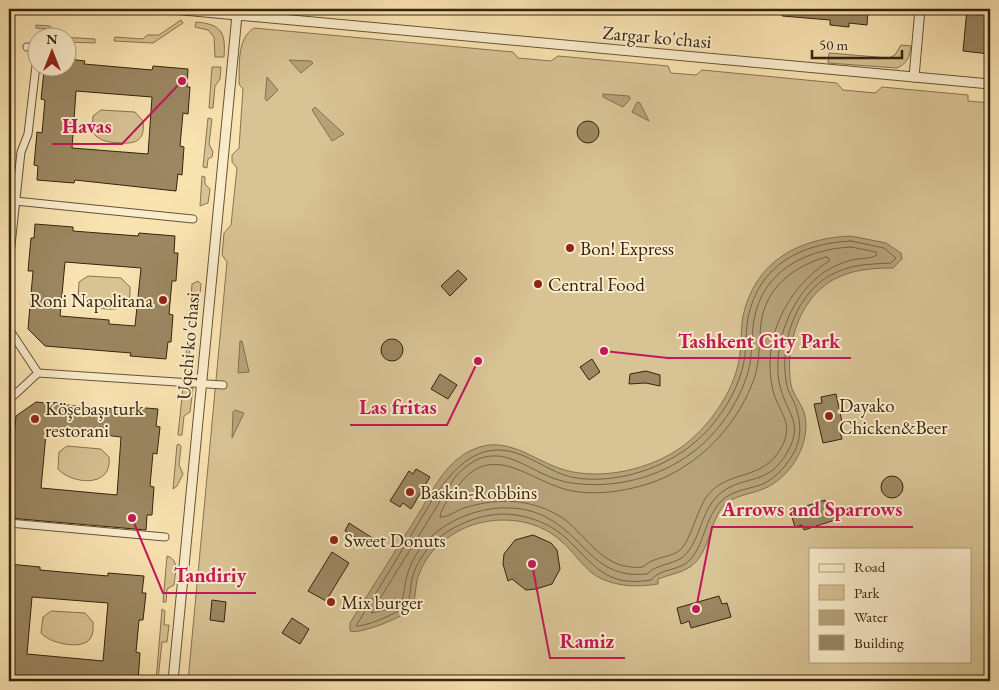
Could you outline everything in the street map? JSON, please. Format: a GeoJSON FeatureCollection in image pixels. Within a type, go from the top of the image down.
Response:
{"type":"FeatureCollection","features":[{"type":"Feature","properties":{"kind":"street","name":"Zargar ko'chasi"},"geometry":{"type":"LineString","coordinates":[[172,9],[990,84]]}},
{"type":"Feature","properties":{"kind":"street"},"geometry":{"type":"LineString","coordinates":[[914,77],[920,9]]}},
{"type":"Feature","properties":{"kind":"street","name":"Uqchi ko'chasi"},"geometry":{"type":"LineString","coordinates":[[173,681],[237,15]]}},
{"type":"Feature","properties":{"kind":"street"},"geometry":{"type":"LineString","coordinates":[[9,264],[21,152],[28,134],[37,57],[37,48],[27,47]]}},
{"type":"Feature","properties":{"kind":"street"},"geometry":{"type":"LineString","coordinates":[[15,201],[193,219]]}},
{"type":"Feature","properties":{"kind":"street"},"geometry":{"type":"LineString","coordinates":[[9,329],[38,373]]}},
{"type":"Feature","properties":{"kind":"street"},"geometry":{"type":"LineString","coordinates":[[9,400],[38,373],[223,386]]}},
{"type":"Feature","properties":{"kind":"street"},"geometry":{"type":"LineString","coordinates":[[9,523],[165,537]]}},
{"type":"Feature","properties":{"kind":"green space"},"geometry":{"type":"Polygon","coordinates":[[[181,20],[183,23],[153,43],[114,41],[115,37],[143,39],[147,35],[159,35],[181,20]]]}},
{"type":"Feature","properties":{"kind":"green space"},"geometry":{"type":"Polygon","coordinates":[[[196,22],[211,25],[220,31],[224,41],[224,57],[215,57],[214,37],[208,30],[195,27],[196,22]]]}},
{"type":"Feature","properties":{"kind":"green space"},"geometry":{"type":"Polygon","coordinates":[[[36,25],[50,26],[52,28],[36,28],[36,25]]]}},
{"type":"Feature","properties":{"kind":"green space"},"geometry":{"type":"Polygon","coordinates":[[[254,28],[513,52],[518,58],[551,61],[558,56],[668,66],[671,73],[696,75],[702,70],[837,83],[843,90],[875,93],[882,87],[968,95],[968,101],[990,103],[990,681],[188,681],[227,262],[222,255],[224,233],[231,225],[237,168],[232,162],[232,155],[239,148],[243,89],[239,84],[239,61],[244,39],[254,28]]]}},
{"type":"Feature","properties":{"kind":"green space"},"geometry":{"type":"Polygon","coordinates":[[[78,38],[95,39],[95,43],[78,42],[78,38]]]}},
{"type":"Feature","properties":{"kind":"green space"},"geometry":{"type":"Polygon","coordinates":[[[901,45],[911,46],[911,50],[906,62],[897,68],[828,63],[829,53],[889,58],[895,55],[901,45]]]}},
{"type":"Feature","properties":{"kind":"green space"},"geometry":{"type":"Polygon","coordinates":[[[212,67],[221,67],[220,79],[215,86],[213,108],[209,108],[212,67]]]}},
{"type":"Feature","properties":{"kind":"green space"},"geometry":{"type":"Polygon","coordinates":[[[101,110],[135,112],[143,121],[143,132],[139,139],[132,143],[127,143],[109,142],[98,138],[92,132],[93,116],[101,110]]]}},
{"type":"Feature","properties":{"kind":"green space"},"geometry":{"type":"Polygon","coordinates":[[[208,118],[212,119],[209,144],[213,152],[212,157],[208,159],[207,168],[203,167],[208,118]]]}},
{"type":"Feature","properties":{"kind":"green space"},"geometry":{"type":"Polygon","coordinates":[[[202,176],[205,177],[205,184],[210,189],[208,203],[200,206],[202,176]]]}},
{"type":"Feature","properties":{"kind":"green space"},"geometry":{"type":"Polygon","coordinates":[[[88,276],[121,278],[130,287],[128,302],[118,309],[95,308],[84,304],[78,298],[79,282],[88,276]]]}},
{"type":"Feature","properties":{"kind":"green space"},"geometry":{"type":"Polygon","coordinates":[[[198,281],[201,284],[200,294],[194,298],[192,323],[189,323],[192,284],[198,281]]]}},
{"type":"Feature","properties":{"kind":"green space"},"geometry":{"type":"Polygon","coordinates":[[[188,332],[191,332],[189,356],[194,362],[193,371],[190,374],[185,371],[188,332]]]}},
{"type":"Feature","properties":{"kind":"green space"},"geometry":{"type":"Polygon","coordinates":[[[183,387],[193,388],[190,412],[184,416],[182,435],[178,435],[183,387]]]}},
{"type":"Feature","properties":{"kind":"green space"},"geometry":{"type":"Polygon","coordinates":[[[177,445],[181,446],[179,465],[183,474],[177,486],[173,489],[177,445]]]}},
{"type":"Feature","properties":{"kind":"green space"},"geometry":{"type":"Polygon","coordinates":[[[67,446],[101,449],[109,457],[105,474],[98,479],[90,481],[72,478],[64,474],[58,469],[59,452],[67,446]]]}},
{"type":"Feature","properties":{"kind":"green space"},"geometry":{"type":"Polygon","coordinates":[[[167,556],[174,561],[176,572],[174,585],[167,589],[166,602],[163,602],[167,556]]]}},
{"type":"Feature","properties":{"kind":"green space"},"geometry":{"type":"Polygon","coordinates":[[[162,609],[165,611],[164,625],[169,625],[167,642],[162,642],[158,679],[161,681],[156,681],[162,609]]]}},
{"type":"Feature","properties":{"kind":"green space"},"geometry":{"type":"Polygon","coordinates":[[[51,611],[85,613],[93,622],[91,638],[85,643],[72,645],[45,637],[41,633],[43,617],[51,611]]]}},
{"type":"Feature","properties":{"kind":"water"},"geometry":{"type":"Polygon","coordinates":[[[289,60],[311,61],[313,63],[301,73],[289,60]]]}},
{"type":"Feature","properties":{"kind":"water"},"geometry":{"type":"Polygon","coordinates":[[[267,77],[278,90],[267,101],[265,99],[267,77]]]}},
{"type":"Feature","properties":{"kind":"water"},"geometry":{"type":"Polygon","coordinates":[[[603,94],[629,96],[630,99],[623,107],[603,97],[603,94]]]}},
{"type":"Feature","properties":{"kind":"water"},"geometry":{"type":"Polygon","coordinates":[[[637,102],[640,103],[649,121],[632,112],[637,102]]]}},
{"type":"Feature","properties":{"kind":"water"},"geometry":{"type":"Polygon","coordinates":[[[315,107],[344,134],[332,141],[312,110],[315,107]]]}},
{"type":"Feature","properties":{"kind":"water"},"geometry":{"type":"Polygon","coordinates":[[[851,236],[886,243],[901,253],[902,259],[893,268],[867,269],[841,276],[815,294],[806,307],[798,321],[793,337],[789,369],[792,389],[804,412],[806,421],[804,442],[800,452],[788,471],[773,484],[731,500],[722,508],[701,555],[690,567],[658,579],[658,584],[637,586],[616,584],[596,576],[560,540],[539,527],[527,523],[503,520],[479,523],[458,531],[435,548],[420,572],[413,604],[409,610],[389,621],[362,631],[350,631],[350,623],[436,484],[455,461],[478,447],[493,445],[520,450],[559,468],[588,474],[603,474],[633,469],[662,459],[695,436],[711,419],[724,400],[739,363],[743,316],[749,297],[769,267],[782,256],[797,248],[832,238],[851,236]]]}},
{"type":"Feature","properties":{"kind":"water"},"geometry":{"type":"Polygon","coordinates":[[[240,341],[242,341],[249,372],[238,373],[240,341]]]}},
{"type":"Feature","properties":{"kind":"water"},"geometry":{"type":"Polygon","coordinates":[[[235,410],[244,413],[232,438],[233,412],[235,410]]]}},
{"type":"Feature","properties":{"kind":"building"},"geometry":{"type":"Polygon","coordinates":[[[782,9],[868,9],[867,25],[849,23],[849,27],[830,25],[830,20],[782,16],[782,9]]]}},
{"type":"Feature","properties":{"kind":"building"},"geometry":{"type":"Polygon","coordinates":[[[967,9],[990,9],[990,54],[963,51],[967,9]]]}},
{"type":"Feature","properties":{"kind":"building"},"geometry":{"type":"Polygon","coordinates":[[[78,60],[85,61],[84,64],[152,70],[153,66],[188,69],[187,87],[190,87],[188,114],[183,113],[180,146],[184,147],[182,175],[178,174],[176,191],[75,180],[74,183],[37,180],[38,166],[34,165],[37,132],[42,133],[45,100],[41,99],[43,78],[78,78],[78,60]],[[76,91],[72,148],[148,154],[152,97],[76,91]]]}},
{"type":"Feature","properties":{"kind":"building"},"geometry":{"type":"Polygon","coordinates":[[[588,121],[596,124],[599,132],[596,140],[588,143],[580,140],[577,132],[580,124],[588,121]]]}},
{"type":"Feature","properties":{"kind":"building"},"geometry":{"type":"Polygon","coordinates":[[[35,224],[73,227],[73,231],[138,236],[139,233],[175,236],[174,253],[178,253],[176,281],[172,281],[169,314],[173,315],[171,342],[168,342],[166,359],[130,356],[131,353],[45,346],[28,329],[33,271],[28,271],[31,238],[34,238],[35,224]],[[65,262],[60,316],[109,320],[109,324],[135,326],[141,268],[65,262]]]}},
{"type":"Feature","properties":{"kind":"building"},"geometry":{"type":"Polygon","coordinates":[[[458,270],[467,279],[450,296],[441,286],[458,270]]]}},
{"type":"Feature","properties":{"kind":"building"},"geometry":{"type":"Polygon","coordinates":[[[392,339],[400,342],[403,350],[400,358],[392,361],[384,358],[381,350],[384,342],[392,339]]]}},
{"type":"Feature","properties":{"kind":"building"},"geometry":{"type":"Polygon","coordinates":[[[592,359],[600,372],[589,380],[580,367],[592,359]]]}},
{"type":"Feature","properties":{"kind":"building"},"geometry":{"type":"Polygon","coordinates":[[[646,371],[660,375],[660,386],[646,383],[629,384],[630,374],[646,371]]]}},
{"type":"Feature","properties":{"kind":"building"},"geometry":{"type":"Polygon","coordinates":[[[440,374],[457,385],[448,399],[431,389],[440,374]]]}},
{"type":"Feature","properties":{"kind":"building","name":"Dayako Chicken&Beer"},"geometry":{"type":"Polygon","coordinates":[[[836,394],[844,431],[840,432],[842,439],[823,443],[814,404],[822,403],[821,397],[836,394]]]}},
{"type":"Feature","properties":{"kind":"building"},"geometry":{"type":"Polygon","coordinates":[[[36,402],[98,408],[121,409],[122,406],[158,409],[156,426],[160,427],[157,454],[153,453],[150,486],[154,487],[152,515],[147,515],[146,530],[9,518],[9,473],[11,473],[16,416],[36,402]],[[46,434],[41,488],[117,495],[121,437],[95,434],[95,437],[46,434]]]}},
{"type":"Feature","properties":{"kind":"building"},"geometry":{"type":"Polygon","coordinates":[[[416,469],[430,477],[411,509],[403,503],[400,507],[390,501],[409,471],[413,474],[416,469]]]}},
{"type":"Feature","properties":{"kind":"building"},"geometry":{"type":"Polygon","coordinates":[[[892,476],[900,479],[903,487],[900,495],[892,498],[884,495],[881,487],[884,479],[892,476]]]}},
{"type":"Feature","properties":{"kind":"building"},"geometry":{"type":"Polygon","coordinates":[[[825,500],[827,507],[833,505],[838,519],[804,530],[802,525],[795,527],[790,511],[825,500]]]}},
{"type":"Feature","properties":{"kind":"building"},"geometry":{"type":"Polygon","coordinates":[[[349,523],[377,541],[373,548],[345,531],[349,523]]]}},
{"type":"Feature","properties":{"kind":"building"},"geometry":{"type":"Polygon","coordinates":[[[533,535],[551,543],[557,550],[560,569],[552,584],[526,590],[512,579],[508,581],[503,564],[504,554],[515,540],[533,535]]]}},
{"type":"Feature","properties":{"kind":"building"},"geometry":{"type":"Polygon","coordinates":[[[332,552],[349,563],[326,601],[308,591],[332,552]]]}},
{"type":"Feature","properties":{"kind":"building"},"geometry":{"type":"Polygon","coordinates":[[[9,564],[40,567],[40,570],[51,571],[108,576],[108,573],[144,576],[142,593],[146,593],[143,620],[139,620],[136,652],[140,653],[138,681],[9,681],[9,564]],[[32,597],[27,654],[103,661],[108,603],[32,597]]]}},
{"type":"Feature","properties":{"kind":"building"},"geometry":{"type":"Polygon","coordinates":[[[719,596],[722,604],[727,603],[731,617],[691,628],[689,621],[681,624],[677,608],[719,596]]]}},
{"type":"Feature","properties":{"kind":"building"},"geometry":{"type":"Polygon","coordinates":[[[212,600],[226,602],[224,622],[210,620],[212,600]]]}},
{"type":"Feature","properties":{"kind":"building"},"geometry":{"type":"Polygon","coordinates":[[[292,618],[309,629],[300,644],[282,633],[292,618]]]}},
{"type":"Feature","properties":{"kind":"place","name":"Havas"},"geometry":{"type":"Point","coordinates":[182,81]}},
{"type":"Feature","properties":{"kind":"place","name":"Bon! Express"},"geometry":{"type":"Point","coordinates":[570,248]}},
{"type":"Feature","properties":{"kind":"place","name":"Central Food"},"geometry":{"type":"Point","coordinates":[538,284]}},
{"type":"Feature","properties":{"kind":"place","name":"Roni Napolitana"},"geometry":{"type":"Point","coordinates":[163,300]}},
{"type":"Feature","properties":{"kind":"place","name":"Tashkent City Park"},"geometry":{"type":"Point","coordinates":[604,351]}},
{"type":"Feature","properties":{"kind":"place","name":"Las fritas"},"geometry":{"type":"Point","coordinates":[478,361]}},
{"type":"Feature","properties":{"kind":"place","name":"Dayako Chicken&Beer"},"geometry":{"type":"Point","coordinates":[829,416]}},
{"type":"Feature","properties":{"kind":"place","name":"Köşebaşı turk restorani"},"geometry":{"type":"Point","coordinates":[35,419]}},
{"type":"Feature","properties":{"kind":"place","name":"Baskin-Robbins"},"geometry":{"type":"Point","coordinates":[410,492]}},
{"type":"Feature","properties":{"kind":"place","name":"Tandiriy"},"geometry":{"type":"Point","coordinates":[132,518]}},
{"type":"Feature","properties":{"kind":"place","name":"Sweet Donuts"},"geometry":{"type":"Point","coordinates":[334,540]}},
{"type":"Feature","properties":{"kind":"place","name":"Ramiz"},"geometry":{"type":"Point","coordinates":[532,564]}},
{"type":"Feature","properties":{"kind":"place","name":"Mix burger"},"geometry":{"type":"Point","coordinates":[331,602]}},
{"type":"Feature","properties":{"kind":"place","name":"Arrows and Sparrows"},"geometry":{"type":"Point","coordinates":[696,609]}}]}
